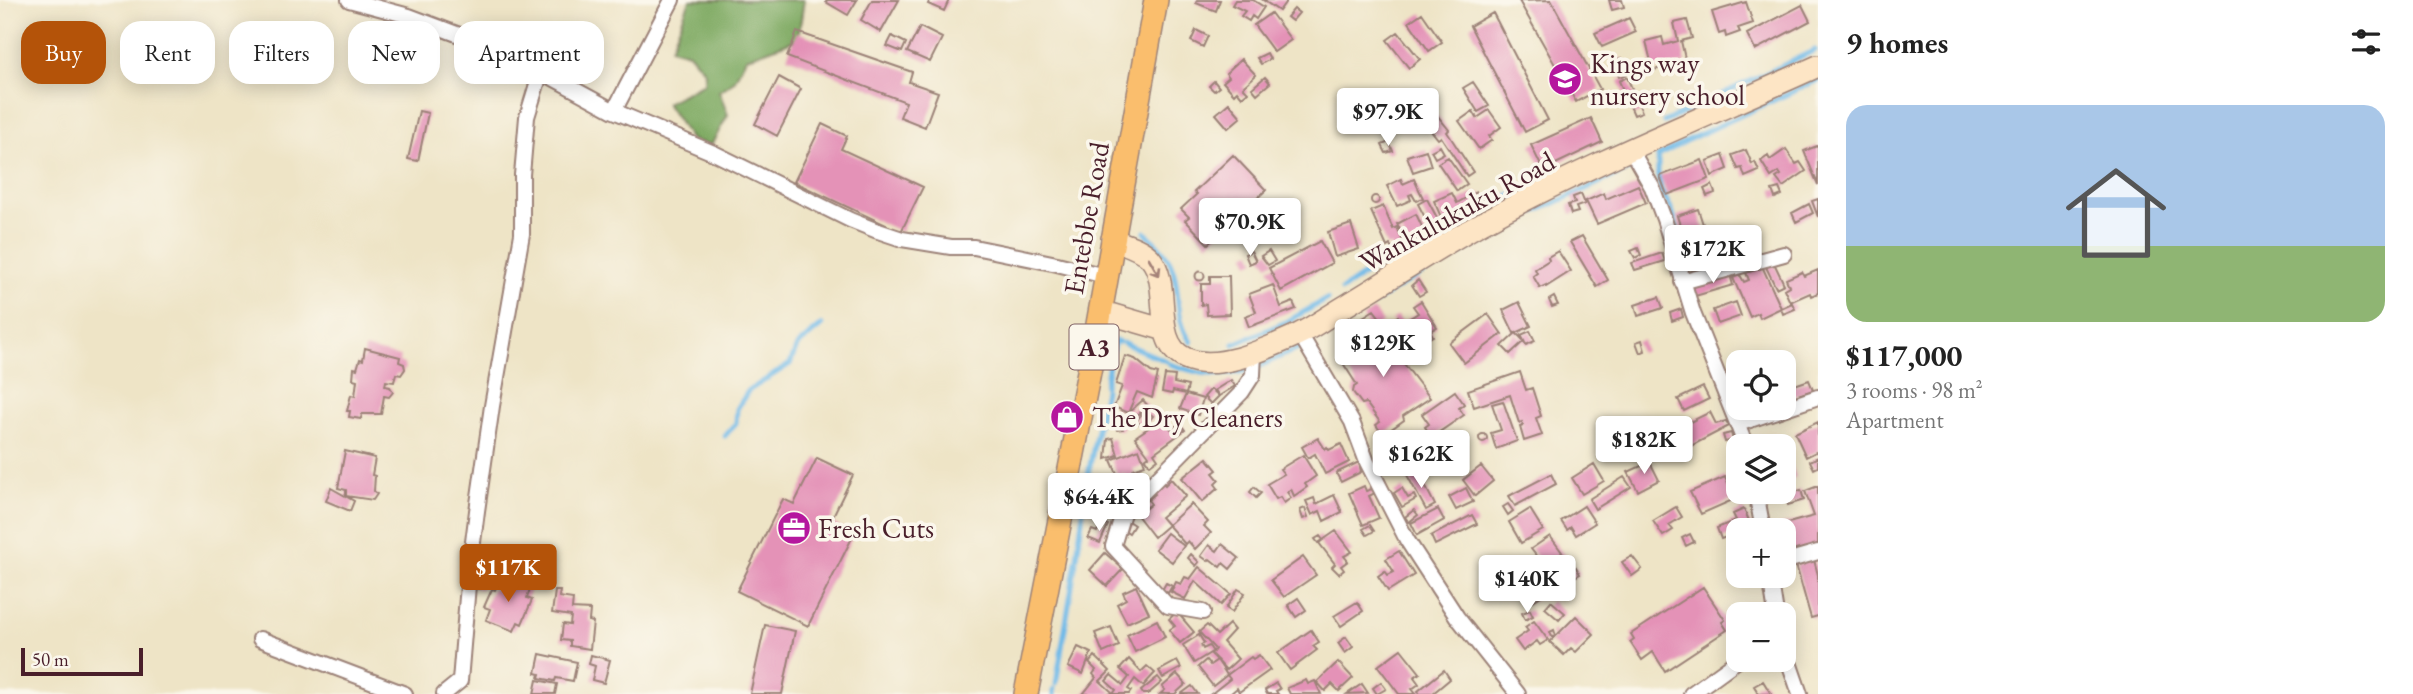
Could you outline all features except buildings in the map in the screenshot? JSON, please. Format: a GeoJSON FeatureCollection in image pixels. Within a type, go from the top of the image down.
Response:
{"type":"FeatureCollection","features":[{"type":"Feature","properties":{"kind":"main road","name":"Entebbe Road"},"geometry":{"type":"LineString","coordinates":[[1026,694],[1100,311],[1156,0]]}},
{"type":"Feature","properties":{"kind":"main road","name":"Wankulukuku Road"},"geometry":{"type":"LineString","coordinates":[[1112,239],[1142,251],[1151,258],[1160,277],[1165,323],[1171,346],[1184,358],[1218,361],[1254,353],[1300,334],[1482,223],[1631,150],[1818,66]]}},
{"type":"Feature","properties":{"kind":"main road"},"geometry":{"type":"LineString","coordinates":[[1100,311],[1165,323]]}},
{"type":"Feature","properties":{"kind":"street"},"geometry":{"type":"LineString","coordinates":[[349,0],[409,16],[454,33]]}},
{"type":"Feature","properties":{"kind":"street"},"geometry":{"type":"LineString","coordinates":[[614,111],[672,0]]}},
{"type":"Feature","properties":{"kind":"street"},"geometry":{"type":"LineString","coordinates":[[444,694],[460,681],[478,498],[522,234],[522,174],[527,117],[537,84]]}},
{"type":"Feature","properties":{"kind":"street"},"geometry":{"type":"LineString","coordinates":[[563,84],[614,111],[716,154],[875,230],[902,239],[951,247],[974,247],[1105,276]]}},
{"type":"Feature","properties":{"kind":"street"},"geometry":{"type":"LineString","coordinates":[[1631,150],[1652,187],[1682,282],[1742,434]]}},
{"type":"Feature","properties":{"kind":"street"},"geometry":{"type":"LineString","coordinates":[[1682,282],[1784,254]]}},
{"type":"Feature","properties":{"kind":"street"},"geometry":{"type":"LineString","coordinates":[[1300,334],[1352,422],[1367,462],[1407,540],[1457,617],[1518,694]]}},
{"type":"Feature","properties":{"kind":"street"},"geometry":{"type":"LineString","coordinates":[[1203,612],[1168,606],[1113,546],[1123,513],[1242,391],[1253,375],[1254,353]]}},
{"type":"Feature","properties":{"kind":"street"},"geometry":{"type":"LineString","coordinates":[[1738,424],[1818,397]]}},
{"type":"Feature","properties":{"kind":"street"},"geometry":{"type":"LineString","coordinates":[[1796,558],[1818,552]]}},
{"type":"Feature","properties":{"kind":"street"},"geometry":{"type":"LineString","coordinates":[[260,639],[405,694]]}},
{"type":"Feature","properties":{"kind":"street"},"geometry":{"type":"LineString","coordinates":[[1691,694],[1726,669]]}},
{"type":"Feature","properties":{"kind":"street"},"geometry":{"type":"LineString","coordinates":[[1792,672],[1800,694]]}},
{"type":"Feature","properties":{"kind":"green space"},"geometry":{"type":"Polygon","coordinates":[[[690,0],[804,0],[798,39],[746,58],[734,81],[719,91],[728,115],[711,145],[691,140],[666,103],[704,83],[705,72],[689,53],[671,48],[690,0]]]}},
{"type":"Feature","properties":{"kind":"waterway"},"geometry":{"type":"LineString","coordinates":[[1664,122],[1815,50]]}},
{"type":"Feature","properties":{"kind":"waterway"},"geometry":{"type":"LineString","coordinates":[[1688,269],[1672,210],[1661,191],[1658,156],[1818,80]]}},
{"type":"Feature","properties":{"kind":"waterway"},"geometry":{"type":"LineString","coordinates":[[1458,254],[1519,219],[1637,166]]}},
{"type":"Feature","properties":{"kind":"waterway"},"geometry":{"type":"LineString","coordinates":[[1448,228],[1540,180]]}},
{"type":"Feature","properties":{"kind":"waterway"},"geometry":{"type":"LineString","coordinates":[[1145,232],[1170,262],[1182,323],[1191,342]]}},
{"type":"Feature","properties":{"kind":"waterway"},"geometry":{"type":"LineString","coordinates":[[1412,249],[1437,235]]}},
{"type":"Feature","properties":{"kind":"waterway"},"geometry":{"type":"LineString","coordinates":[[1342,290],[1377,266],[1402,255]]}},
{"type":"Feature","properties":{"kind":"waterway"},"geometry":{"type":"LineString","coordinates":[[1321,336],[1448,258]]}},
{"type":"Feature","properties":{"kind":"waterway"},"geometry":{"type":"LineString","coordinates":[[1234,344],[1288,321],[1327,299]]}},
{"type":"Feature","properties":{"kind":"waterway"},"geometry":{"type":"LineString","coordinates":[[725,436],[736,423],[737,409],[748,391],[790,364],[797,346],[822,325]]}},
{"type":"Feature","properties":{"kind":"waterway"},"geometry":{"type":"LineString","coordinates":[[1112,351],[1115,341],[1119,342]]}},
{"type":"Feature","properties":{"kind":"waterway"},"geometry":{"type":"LineString","coordinates":[[1124,343],[1166,361]]}},
{"type":"Feature","properties":{"kind":"waterway"},"geometry":{"type":"LineString","coordinates":[[1258,367],[1303,346]]}},
{"type":"Feature","properties":{"kind":"waterway"},"geometry":{"type":"LineString","coordinates":[[1105,386],[1110,359]]}},
{"type":"Feature","properties":{"kind":"waterway"},"geometry":{"type":"LineString","coordinates":[[1170,364],[1207,374],[1245,371]]}},
{"type":"Feature","properties":{"kind":"waterway"},"geometry":{"type":"LineString","coordinates":[[1077,557],[1088,475],[1105,390]]}},
{"type":"Feature","properties":{"kind":"waterway"},"geometry":{"type":"LineString","coordinates":[[1056,684],[1076,561]]}},
{"type":"Feature","properties":{"kind":"waterway"},"geometry":{"type":"LineString","coordinates":[[1054,689],[1054,694]]}},
{"type":"Feature","properties":{"kind":"place","name":"Kings way nursery school"},"geometry":{"type":"Point","coordinates":[1565,79]}},
{"type":"Feature","properties":{"kind":"place","name":"The Dry Cleaners"},"geometry":{"type":"Point","coordinates":[1067,417]}},
{"type":"Feature","properties":{"kind":"place","name":"Fresh Cuts"},"geometry":{"type":"Point","coordinates":[794,528]}}]}
